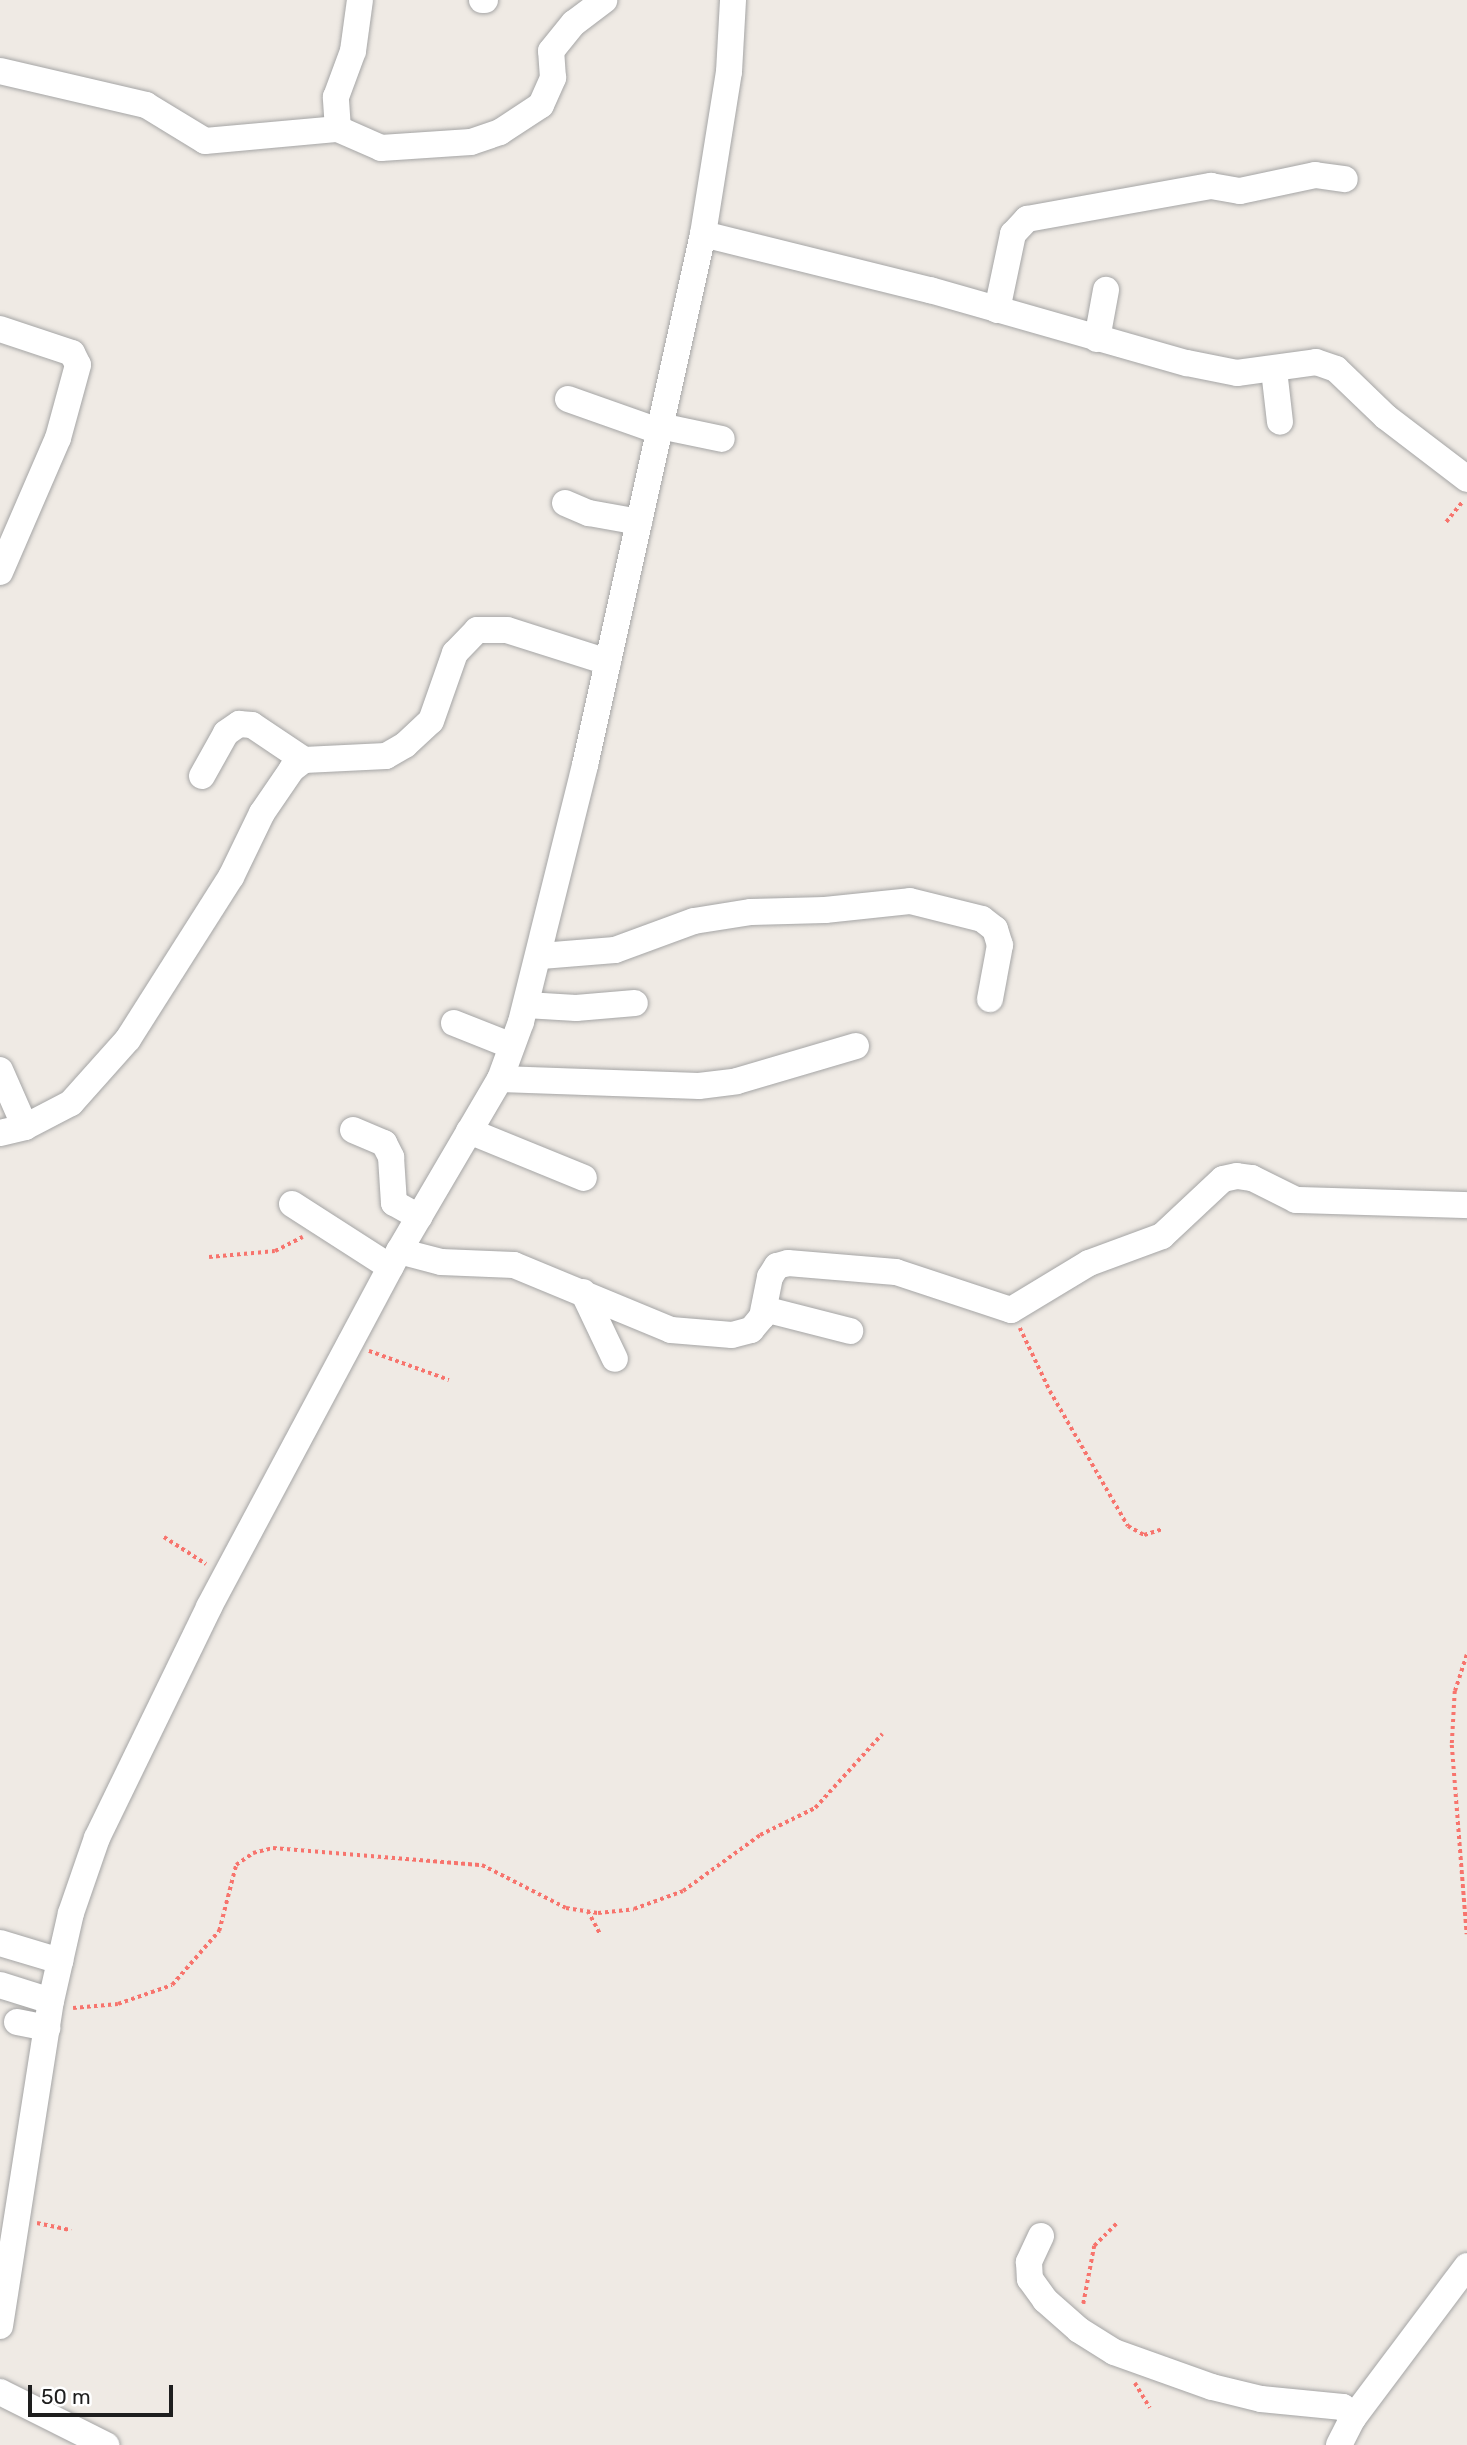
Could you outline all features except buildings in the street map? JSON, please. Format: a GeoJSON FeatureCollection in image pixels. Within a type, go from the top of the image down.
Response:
{"type":"FeatureCollection","features":[{"type":"Feature","properties":{"kind":"street"},"geometry":{"type":"LineString","coordinates":[[338,129],[336,97],[353,51],[360,0]]}},
{"type":"Feature","properties":{"kind":"street"},"geometry":{"type":"LineString","coordinates":[[0,2326],[49,2012],[60,1961],[97,1839],[225,1576],[395,1259],[500,1079],[526,1005],[541,956],[703,233],[729,72],[733,0]]}},
{"type":"Feature","properties":{"kind":"street"},"geometry":{"type":"LineString","coordinates":[[0,71],[146,105],[205,141],[338,129],[381,148],[471,142],[500,132],[541,105],[554,78],[551,51],[594,2]]}},
{"type":"Feature","properties":{"kind":"street"},"geometry":{"type":"LineString","coordinates":[[997,310],[1013,234],[1027,219],[1211,186],[1240,191],[1315,175],[1345,179]]}},
{"type":"Feature","properties":{"kind":"street"},"geometry":{"type":"LineString","coordinates":[[703,233],[1097,339],[1237,373],[1274,370],[1316,362],[1336,369],[1386,418],[1467,479]]}},
{"type":"Feature","properties":{"kind":"street"},"geometry":{"type":"LineString","coordinates":[[1097,339],[1106,290]]}},
{"type":"Feature","properties":{"kind":"street"},"geometry":{"type":"LineString","coordinates":[[0,329],[72,353],[78,365],[58,438],[0,572]]}},
{"type":"Feature","properties":{"kind":"street"},"geometry":{"type":"LineString","coordinates":[[1274,370],[1280,422]]}},
{"type":"Feature","properties":{"kind":"street"},"geometry":{"type":"LineString","coordinates":[[568,399],[660,429],[722,439]]}},
{"type":"Feature","properties":{"kind":"street"},"geometry":{"type":"LineString","coordinates":[[565,503],[589,513],[639,522]]}},
{"type":"Feature","properties":{"kind":"street"},"geometry":{"type":"LineString","coordinates":[[202,776],[226,733],[239,724],[252,725],[304,760],[386,756],[405,745],[431,721],[455,653],[477,630],[507,630],[608,662]]}},
{"type":"Feature","properties":{"kind":"street"},"geometry":{"type":"LineString","coordinates":[[0,1070],[13,1130],[71,1103],[128,1039],[232,877],[283,779],[304,760]]}},
{"type":"Feature","properties":{"kind":"street"},"geometry":{"type":"LineString","coordinates":[[541,956],[615,950],[694,921],[751,912],[837,910],[911,901],[982,919],[995,929],[1000,945],[990,999]]}},
{"type":"Feature","properties":{"kind":"street"},"geometry":{"type":"LineString","coordinates":[[526,1005],[576,1008],[635,1003]]}},
{"type":"Feature","properties":{"kind":"street"},"geometry":{"type":"LineString","coordinates":[[454,1023],[512,1046]]}},
{"type":"Feature","properties":{"kind":"street"},"geometry":{"type":"LineString","coordinates":[[500,1079],[699,1086],[737,1081],[856,1046]]}},
{"type":"Feature","properties":{"kind":"street"},"geometry":{"type":"LineString","coordinates":[[353,1130],[384,1143],[391,1157],[394,1203],[419,1217]]}},
{"type":"Feature","properties":{"kind":"street"},"geometry":{"type":"LineString","coordinates":[[469,1131],[584,1178]]}},
{"type":"Feature","properties":{"kind":"street"},"geometry":{"type":"LineString","coordinates":[[292,1204],[321,1223],[395,1259],[514,1265],[671,1331],[705,1336],[751,1330],[764,1308],[770,1277],[777,1266],[788,1263],[896,1272],[1011,1310],[1089,1263],[1162,1236],[1223,1179],[1252,1178],[1296,1200],[1467,1205]]}},
{"type":"Feature","properties":{"kind":"street"},"geometry":{"type":"LineString","coordinates":[[583,1292],[615,1359]]}},
{"type":"Feature","properties":{"kind":"street"},"geometry":{"type":"LineString","coordinates":[[764,1308],[850,1331]]}},
{"type":"Feature","properties":{"kind":"street"},"geometry":{"type":"LineString","coordinates":[[0,1943],[60,1961]]}},
{"type":"Feature","properties":{"kind":"street"},"geometry":{"type":"LineString","coordinates":[[0,1985],[49,2012]]}},
{"type":"Feature","properties":{"kind":"street"},"geometry":{"type":"LineString","coordinates":[[17,2022],[49,2012]]}},
{"type":"Feature","properties":{"kind":"street"},"geometry":{"type":"LineString","coordinates":[[1041,2236],[1029,2262],[1030,2278],[1045,2300],[1079,2330],[1114,2352],[1212,2387],[1261,2399],[1335,2405],[1353,2418]]}},
{"type":"Feature","properties":{"kind":"street"},"geometry":{"type":"LineString","coordinates":[[1339,2445],[1353,2418],[1467,2266]]}},
{"type":"Feature","properties":{"kind":"street"},"geometry":{"type":"LineString","coordinates":[[0,2392],[106,2445]]}},
{"type":"Feature","properties":{"kind":"path"},"geometry":{"type":"LineString","coordinates":[[1446,522],[1467,497]]}},
{"type":"Feature","properties":{"kind":"path"},"geometry":{"type":"LineString","coordinates":[[209,1257],[275,1251],[321,1223]]}},
{"type":"Feature","properties":{"kind":"path"},"geometry":{"type":"LineString","coordinates":[[1011,1310],[1050,1391],[1128,1526],[1144,1535],[1163,1529]]}},
{"type":"Feature","properties":{"kind":"path"},"geometry":{"type":"LineString","coordinates":[[352,1341],[387,1361],[449,1380]]}},
{"type":"Feature","properties":{"kind":"path"},"geometry":{"type":"LineString","coordinates":[[164,1537],[225,1576]]}},
{"type":"Feature","properties":{"kind":"path"},"geometry":{"type":"LineString","coordinates":[[1467,1655],[1455,1691],[1452,1745],[1467,1934]]}},
{"type":"Feature","properties":{"kind":"path"},"geometry":{"type":"LineString","coordinates":[[49,2012],[118,2004],[172,1985],[219,1931],[241,1857],[273,1848],[482,1865],[566,1908],[588,1911],[634,1909],[683,1891],[760,1835],[816,1808],[881,1734]]}},
{"type":"Feature","properties":{"kind":"path"},"geometry":{"type":"LineString","coordinates":[[588,1911],[601,1935]]}},
{"type":"Feature","properties":{"kind":"path"},"geometry":{"type":"LineString","coordinates":[[18,2219],[72,2230]]}},
{"type":"Feature","properties":{"kind":"path"},"geometry":{"type":"LineString","coordinates":[[1079,2330],[1094,2246],[1118,2222]]}}]}
